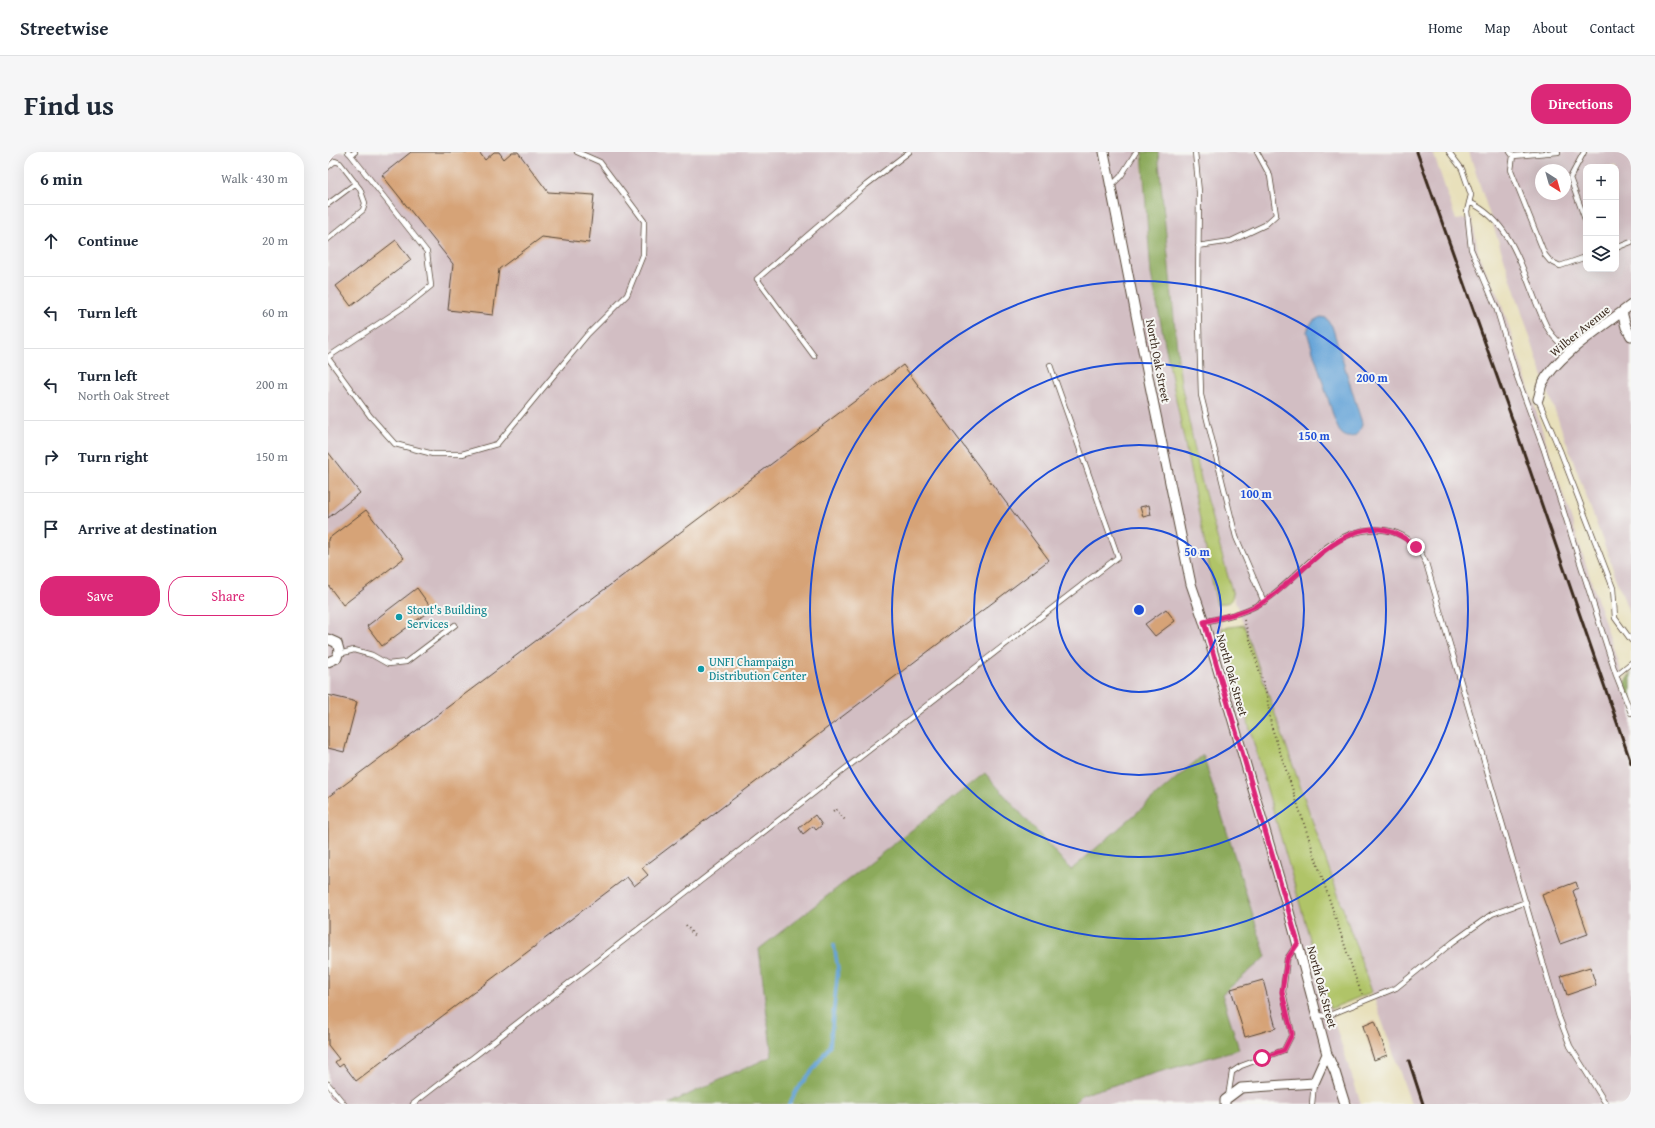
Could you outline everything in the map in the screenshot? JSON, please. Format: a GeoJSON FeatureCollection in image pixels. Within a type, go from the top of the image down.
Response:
{"type":"FeatureCollection","features":[{"type":"Feature","properties":{"kind":"street","name":"North Oak Street"},"geometry":{"type":"LineString","coordinates":[[1104,152],[1191,584],[1204,622],[1298,943],[1327,1054],[1335,1072],[1345,1104]]}},
{"type":"Feature","properties":{"kind":"street","name":"Wilber Avenue"},"geometry":{"type":"LineString","coordinates":[[1538,399],[1542,386],[1557,363],[1569,352],[1631,305]]}},
{"type":"Feature","properties":{"kind":"street"},"geometry":{"type":"LineString","coordinates":[[1622,312],[1626,327],[1631,336]]}},
{"type":"Feature","properties":{"kind":"street"},"geometry":{"type":"LineString","coordinates":[[328,640],[337,643],[339,650],[339,654],[335,660],[328,662]]}},
{"type":"Feature","properties":{"kind":"street"},"geometry":{"type":"LineString","coordinates":[[1226,1101],[1242,1088],[1314,1083],[1327,1054]]}},
{"type":"Feature","properties":{"kind":"lane"},"geometry":{"type":"LineString","coordinates":[[351,153],[427,252],[431,286],[410,303],[328,357],[370,416],[395,444],[433,454],[462,454],[497,444],[587,335],[627,296],[643,255],[644,221],[600,162],[577,152]]}},
{"type":"Feature","properties":{"kind":"lane"},"geometry":{"type":"LineString","coordinates":[[814,356],[757,279],[866,185],[909,152]]}},
{"type":"Feature","properties":{"kind":"lane"},"geometry":{"type":"LineString","coordinates":[[1111,186],[1121,176],[1136,152]]}},
{"type":"Feature","properties":{"kind":"lane"},"geometry":{"type":"LineString","coordinates":[[1195,152],[1199,192],[1198,290],[1202,396],[1236,537],[1264,602]]}},
{"type":"Feature","properties":{"kind":"lane"},"geometry":{"type":"LineString","coordinates":[[1198,246],[1231,241],[1265,225],[1276,215],[1270,176],[1257,152]]}},
{"type":"Feature","properties":{"kind":"lane"},"geometry":{"type":"LineString","coordinates":[[1449,152],[1462,169],[1471,195],[1467,211],[1471,249],[1496,307],[1516,374],[1544,450],[1616,675],[1631,713]]}},
{"type":"Feature","properties":{"kind":"lane"},"geometry":{"type":"LineString","coordinates":[[1558,152],[1512,154],[1511,170],[1545,255],[1550,261],[1560,266],[1583,258]]}},
{"type":"Feature","properties":{"kind":"lane"},"geometry":{"type":"LineString","coordinates":[[1583,214],[1570,178],[1584,152]]}},
{"type":"Feature","properties":{"kind":"lane"},"geometry":{"type":"LineString","coordinates":[[328,166],[335,161],[340,163],[356,183],[366,203],[363,210],[328,240]]}},
{"type":"Feature","properties":{"kind":"lane"},"geometry":{"type":"LineString","coordinates":[[328,204],[356,183]]}},
{"type":"Feature","properties":{"kind":"lane"},"geometry":{"type":"LineString","coordinates":[[1469,202],[1481,207],[1502,228],[1513,248],[1547,329],[1569,352]]}},
{"type":"Feature","properties":{"kind":"lane"},"geometry":{"type":"LineString","coordinates":[[1619,247],[1631,242]]}},
{"type":"Feature","properties":{"kind":"lane"},"geometry":{"type":"LineString","coordinates":[[412,1104],[1118,557],[1050,365]]}},
{"type":"Feature","properties":{"kind":"lane"},"geometry":{"type":"LineString","coordinates":[[1538,399],[1561,453],[1613,588],[1615,618],[1631,640]]}},
{"type":"Feature","properties":{"kind":"lane"},"geometry":{"type":"LineString","coordinates":[[1204,622],[1242,613],[1264,602],[1285,586],[1320,553],[1346,536],[1376,529],[1394,532],[1408,539],[1416,547],[1426,563],[1570,1046],[1606,1104]]}},
{"type":"Feature","properties":{"kind":"lane"},"geometry":{"type":"LineString","coordinates":[[339,654],[354,650],[372,655],[388,664],[406,662],[455,625]]}},
{"type":"Feature","properties":{"kind":"lane"},"geometry":{"type":"LineString","coordinates":[[1616,675],[1631,663]]}},
{"type":"Feature","properties":{"kind":"lane"},"geometry":{"type":"LineString","coordinates":[[1317,1015],[1328,1016],[1396,988],[1452,942],[1492,914],[1526,902]]}},
{"type":"Feature","properties":{"kind":"lane"},"geometry":{"type":"LineString","coordinates":[[1226,1101],[1232,1072],[1241,1066],[1284,1050],[1292,1034],[1282,992],[1287,959],[1298,943]]}},
{"type":"Feature","properties":{"kind":"lane"},"geometry":{"type":"LineString","coordinates":[[1312,1104],[1314,1083]]}},
{"type":"Feature","properties":{"kind":"lane"},"geometry":{"type":"LineString","coordinates":[[328,1084],[344,1104]]}},
{"type":"Feature","properties":{"kind":"path"},"geometry":{"type":"LineString","coordinates":[[1242,613],[1266,696],[1271,725],[1357,982],[1366,1001]]}},
{"type":"Feature","properties":{"kind":"path"},"geometry":{"type":"LineString","coordinates":[[833,811],[836,809],[845,820]]}},
{"type":"Feature","properties":{"kind":"path"},"geometry":{"type":"LineString","coordinates":[[686,925],[695,937]]}},
{"type":"Feature","properties":{"kind":"shaded area"},"geometry":{"type":"Polygon","coordinates":[[[328,152],[1141,152],[1151,274],[1226,646],[1333,1018],[1361,1104],[1073,1104],[1083,1094],[1239,1049],[1222,994],[1203,755],[1071,870],[984,773],[759,949],[772,1056],[668,1104],[328,1104],[328,152]]]}},
{"type":"Feature","properties":{"kind":"shaded area"},"geometry":{"type":"Polygon","coordinates":[[[1158,152],[1433,152],[1456,220],[1472,218],[1479,256],[1500,300],[1631,703],[1631,1104],[1411,1104],[1233,595],[1201,479],[1181,383],[1158,152]]]}},
{"type":"Feature","properties":{"kind":"shaded area"},"geometry":{"type":"Polygon","coordinates":[[[1469,152],[1631,152],[1631,618],[1548,392],[1469,152]]]}},
{"type":"Feature","properties":{"kind":"green space"},"geometry":{"type":"Polygon","coordinates":[[[1142,152],[1158,152],[1178,359],[1169,364],[1151,274],[1142,152]]]}},
{"type":"Feature","properties":{"kind":"green space"},"geometry":{"type":"Polygon","coordinates":[[[1178,359],[1181,383],[1201,479],[1233,595],[1230,602],[1217,605],[1169,364],[1178,359]]]}},
{"type":"Feature","properties":{"kind":"green space"},"geometry":{"type":"Polygon","coordinates":[[[1244,625],[1372,992],[1330,1009],[1222,628],[1244,625]]]}},
{"type":"Feature","properties":{"kind":"green space"},"geometry":{"type":"Polygon","coordinates":[[[1631,673],[1631,703],[1624,683],[1631,673]]]}},
{"type":"Feature","properties":{"kind":"green space"},"geometry":{"type":"Polygon","coordinates":[[[1203,755],[1266,957],[1222,994],[1239,1049],[1083,1094],[1073,1104],[668,1104],[772,1056],[759,949],[985,773],[1071,870],[1203,755]]]}},
{"type":"Feature","properties":{"kind":"water"},"geometry":{"type":"Polygon","coordinates":[[[1321,317],[1326,318],[1332,326],[1362,423],[1358,433],[1352,437],[1345,436],[1340,432],[1335,421],[1307,332],[1312,323],[1321,317]]]}},
{"type":"Feature","properties":{"kind":"building"},"geometry":{"type":"Polygon","coordinates":[[[411,152],[479,152],[485,160],[494,152],[499,152],[504,159],[512,152],[518,152],[548,192],[594,195],[589,243],[542,237],[499,269],[493,315],[448,310],[453,264],[382,175],[411,152]]]}},
{"type":"Feature","properties":{"kind":"building"},"geometry":{"type":"Polygon","coordinates":[[[396,240],[411,260],[351,306],[336,286],[396,240]]]}},
{"type":"Feature","properties":{"kind":"building","name":"UNFI Champaign Distribution Center"},"geometry":{"type":"Polygon","coordinates":[[[903,365],[1049,560],[642,868],[648,875],[634,886],[627,877],[356,1081],[343,1064],[339,1067],[335,1062],[339,1059],[328,1045],[328,797],[903,365]]]}},
{"type":"Feature","properties":{"kind":"building"},"geometry":{"type":"Polygon","coordinates":[[[328,452],[360,493],[328,518],[328,452]]]}},
{"type":"Feature","properties":{"kind":"building"},"geometry":{"type":"Polygon","coordinates":[[[1149,505],[1151,515],[1143,517],[1140,507],[1149,505]]]}},
{"type":"Feature","properties":{"kind":"building"},"geometry":{"type":"Polygon","coordinates":[[[366,510],[404,558],[343,605],[328,585],[328,539],[366,510]]]}},
{"type":"Feature","properties":{"kind":"building","name":"Stout's Building Services"},"geometry":{"type":"Polygon","coordinates":[[[417,588],[432,609],[382,646],[367,626],[417,588]]]}},
{"type":"Feature","properties":{"kind":"building"},"geometry":{"type":"Polygon","coordinates":[[[1166,609],[1175,621],[1155,636],[1145,624],[1166,609]]]}},
{"type":"Feature","properties":{"kind":"building"},"geometry":{"type":"Polygon","coordinates":[[[328,695],[357,702],[344,752],[328,748],[328,695]]]}},
{"type":"Feature","properties":{"kind":"building"},"geometry":{"type":"Polygon","coordinates":[[[815,815],[822,825],[816,830],[813,826],[803,834],[799,828],[815,815]]]}},
{"type":"Feature","properties":{"kind":"building"},"geometry":{"type":"Polygon","coordinates":[[[1576,882],[1578,888],[1573,891],[1588,934],[1560,944],[1542,895],[1576,882]]]}},
{"type":"Feature","properties":{"kind":"building"},"geometry":{"type":"Polygon","coordinates":[[[1590,967],[1596,985],[1567,995],[1561,976],[1590,967]]]}},
{"type":"Feature","properties":{"kind":"building"},"geometry":{"type":"Polygon","coordinates":[[[1263,980],[1276,1028],[1245,1037],[1231,989],[1263,980]]]}},
{"type":"Feature","properties":{"kind":"building"},"geometry":{"type":"Polygon","coordinates":[[[1375,1021],[1387,1055],[1374,1060],[1363,1026],[1375,1021]]]}},
{"type":"Feature","properties":{"kind":"waterway"},"geometry":{"type":"LineString","coordinates":[[789,1104],[798,1088],[830,1045],[838,969],[834,945]]}},
{"type":"Feature","properties":{"kind":"railway"},"geometry":{"type":"LineString","coordinates":[[1417,152],[1515,427],[1631,763]]}},
{"type":"Feature","properties":{"kind":"railway"},"geometry":{"type":"LineString","coordinates":[[1409,1061],[1423,1104]]}},
{"type":"Feature","properties":{"kind":"place","name":"Stout's Building Services"},"geometry":{"type":"Point","coordinates":[399,617]}},
{"type":"Feature","properties":{"kind":"place","name":"UNFI Champaign Distribution Center"},"geometry":{"type":"Point","coordinates":[701,669]}},
{"type":"Feature","properties":{"kind":"route"},"geometry":{"type":"LineString","coordinates":[[1262,1058],[1284,1050],[1292,1034],[1282,992],[1287,959],[1298,943],[1204,622],[1242,613],[1264,602],[1285,586],[1331,544],[1346,536],[1376,529],[1394,532],[1408,539],[1416,547]]}}]}
